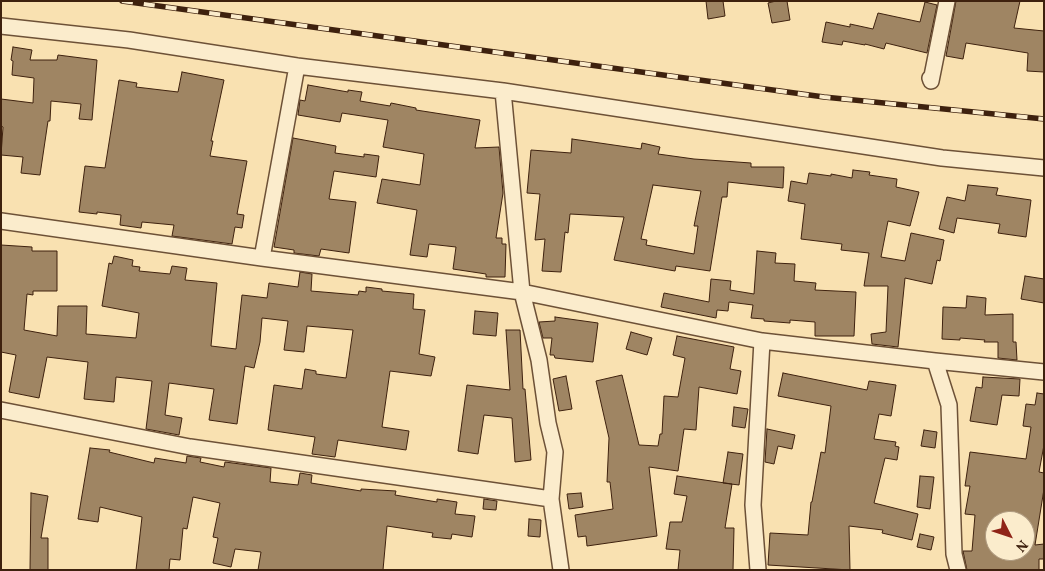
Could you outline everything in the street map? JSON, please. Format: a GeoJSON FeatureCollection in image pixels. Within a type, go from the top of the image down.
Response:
{"type":"FeatureCollection","features":[{"type":"Feature","properties":{"kind":"street"},"geometry":{"type":"LineString","coordinates":[[930,78],[931,81],[946,1]]}},
{"type":"Feature","properties":{"kind":"street"},"geometry":{"type":"LineString","coordinates":[[1,26],[129,40],[297,66],[503,92],[942,158],[1044,168]]}},
{"type":"Feature","properties":{"kind":"street"},"geometry":{"type":"LineString","coordinates":[[262,258],[297,66]]}},
{"type":"Feature","properties":{"kind":"street"},"geometry":{"type":"LineString","coordinates":[[503,92],[522,292],[539,360],[548,423],[555,452],[551,499],[561,570]]}},
{"type":"Feature","properties":{"kind":"street"},"geometry":{"type":"LineString","coordinates":[[1,220],[262,258],[522,292],[762,341],[1044,372]]}},
{"type":"Feature","properties":{"kind":"street"},"geometry":{"type":"LineString","coordinates":[[758,570],[753,505],[762,341]]}},
{"type":"Feature","properties":{"kind":"street"},"geometry":{"type":"LineString","coordinates":[[935,361],[949,405],[954,554],[958,570]]}},
{"type":"Feature","properties":{"kind":"street"},"geometry":{"type":"LineString","coordinates":[[1,410],[190,447],[551,499]]}},
{"type":"Feature","properties":{"kind":"building"},"geometry":{"type":"Polygon","coordinates":[[[706,1],[723,1],[725,16],[708,19],[706,1]]]}},
{"type":"Feature","properties":{"kind":"building"},"geometry":{"type":"Polygon","coordinates":[[[787,1],[790,20],[772,23],[768,3],[787,1]]]}},
{"type":"Feature","properties":{"kind":"building"},"geometry":{"type":"Polygon","coordinates":[[[956,1],[1020,1],[1014,28],[1044,31],[1044,72],[1027,71],[1028,53],[966,43],[963,59],[946,56],[956,1]]]}},
{"type":"Feature","properties":{"kind":"building"},"geometry":{"type":"Polygon","coordinates":[[[925,2],[937,5],[927,53],[886,43],[884,49],[843,41],[842,45],[822,42],[826,22],[850,27],[850,24],[873,29],[878,13],[920,22],[925,2]]]}},
{"type":"Feature","properties":{"kind":"building"},"geometry":{"type":"Polygon","coordinates":[[[13,47],[32,50],[30,60],[57,60],[58,55],[97,60],[92,120],[79,119],[81,104],[51,101],[50,121],[48,121],[40,175],[21,173],[23,157],[1,155],[3,127],[1,126],[1,99],[33,103],[34,78],[12,75],[13,61],[11,60],[13,47]]]}},
{"type":"Feature","properties":{"kind":"building"},"geometry":{"type":"Polygon","coordinates":[[[182,72],[224,80],[211,141],[213,141],[210,156],[247,161],[237,214],[244,215],[242,228],[235,227],[232,244],[172,236],[174,225],[142,222],[141,228],[120,225],[121,215],[79,212],[85,166],[105,168],[119,80],[137,83],[136,87],[178,92],[182,72]]]}},
{"type":"Feature","properties":{"kind":"building"},"geometry":{"type":"Polygon","coordinates":[[[308,85],[348,92],[348,90],[362,92],[360,101],[390,106],[391,103],[416,108],[416,110],[480,120],[475,148],[499,147],[503,193],[496,238],[502,238],[502,244],[506,244],[505,277],[486,277],[486,274],[453,269],[456,247],[429,244],[427,257],[410,255],[417,210],[377,203],[382,179],[420,185],[424,154],[383,147],[388,120],[342,113],[340,122],[298,115],[300,100],[305,101],[308,85]]]}},
{"type":"Feature","properties":{"kind":"building"},"geometry":{"type":"Polygon","coordinates":[[[293,138],[336,146],[335,153],[364,157],[364,154],[379,156],[376,177],[334,171],[329,199],[356,202],[349,253],[321,249],[319,256],[294,253],[294,250],[274,247],[293,138]]]}},
{"type":"Feature","properties":{"kind":"building"},"geometry":{"type":"Polygon","coordinates":[[[572,139],[641,149],[642,143],[660,147],[658,154],[694,159],[751,163],[751,167],[784,167],[783,188],[728,182],[727,197],[722,197],[710,271],[676,266],[675,271],[614,260],[624,217],[570,214],[568,233],[565,232],[561,272],[542,271],[545,239],[535,240],[540,194],[527,193],[531,150],[571,153],[572,139]],[[653,185],[641,239],[647,240],[646,245],[694,254],[698,226],[694,226],[701,191],[653,185]]]}},
{"type":"Feature","properties":{"kind":"building"},"geometry":{"type":"Polygon","coordinates":[[[853,170],[870,172],[869,175],[897,179],[896,187],[919,192],[910,226],[888,221],[881,257],[905,261],[911,233],[944,240],[940,261],[937,260],[932,284],[905,278],[898,347],[872,344],[871,334],[886,332],[888,286],[864,286],[869,253],[841,250],[842,244],[801,239],[805,204],[788,201],[791,181],[807,184],[809,173],[831,176],[831,174],[852,178],[853,170]]]}},
{"type":"Feature","properties":{"kind":"building"},"geometry":{"type":"Polygon","coordinates":[[[968,185],[998,188],[996,195],[1031,200],[1026,237],[998,233],[1000,224],[957,218],[954,233],[939,229],[947,197],[965,201],[968,185]]]}},
{"type":"Feature","properties":{"kind":"building"},"geometry":{"type":"Polygon","coordinates":[[[1,245],[32,247],[32,251],[57,251],[57,291],[33,291],[33,295],[27,294],[24,330],[57,336],[58,306],[87,306],[86,334],[136,338],[139,313],[102,306],[109,263],[112,264],[114,256],[133,260],[132,266],[140,267],[139,271],[170,274],[172,266],[187,268],[185,280],[217,283],[211,346],[236,349],[242,295],[267,298],[269,283],[298,287],[300,272],[312,274],[311,291],[358,295],[359,291],[366,292],[366,287],[382,289],[382,291],[414,294],[413,309],[425,310],[419,354],[435,357],[431,376],[390,371],[382,427],[409,431],[406,450],[338,440],[335,457],[312,454],[315,437],[268,430],[274,385],[302,389],[305,369],[316,371],[316,374],[346,378],[353,330],[307,326],[304,352],[284,350],[288,321],[262,318],[260,342],[254,368],[245,366],[237,424],[209,420],[214,389],[169,383],[165,415],[182,418],[179,435],[146,429],[152,381],[116,377],[114,402],[84,399],[88,362],[47,357],[39,398],[9,392],[16,355],[1,352],[1,245]]]}},
{"type":"Feature","properties":{"kind":"building"},"geometry":{"type":"Polygon","coordinates":[[[757,251],[776,253],[775,263],[795,264],[794,281],[816,283],[815,290],[856,292],[854,336],[815,336],[815,322],[790,320],[790,323],[751,318],[753,305],[729,302],[728,311],[717,310],[716,318],[661,307],[664,293],[709,302],[711,279],[731,281],[730,290],[754,294],[757,251]]]}},
{"type":"Feature","properties":{"kind":"building"},"geometry":{"type":"Polygon","coordinates":[[[1025,276],[1044,279],[1044,303],[1021,299],[1025,276]]]}},
{"type":"Feature","properties":{"kind":"building"},"geometry":{"type":"Polygon","coordinates":[[[967,296],[986,298],[985,315],[1013,314],[1013,342],[1016,342],[1017,360],[998,358],[998,342],[960,338],[960,340],[942,339],[943,307],[966,308],[967,296]]]}},
{"type":"Feature","properties":{"kind":"building"},"geometry":{"type":"Polygon","coordinates":[[[475,311],[498,313],[496,336],[473,334],[475,311]]]}},
{"type":"Feature","properties":{"kind":"building"},"geometry":{"type":"Polygon","coordinates":[[[555,317],[598,323],[593,362],[555,358],[554,355],[550,355],[552,338],[543,338],[539,322],[555,321],[555,317]]]}},
{"type":"Feature","properties":{"kind":"building"},"geometry":{"type":"Polygon","coordinates":[[[506,330],[520,330],[523,389],[525,389],[531,460],[515,462],[512,418],[484,415],[478,454],[458,451],[467,385],[510,390],[506,330]]]}},
{"type":"Feature","properties":{"kind":"building"},"geometry":{"type":"Polygon","coordinates":[[[631,332],[652,338],[647,355],[626,349],[631,332]]]}},
{"type":"Feature","properties":{"kind":"building"},"geometry":{"type":"Polygon","coordinates":[[[677,336],[734,347],[730,369],[741,371],[737,394],[699,387],[696,430],[684,429],[678,471],[649,467],[657,536],[587,546],[586,536],[578,537],[575,515],[613,509],[610,482],[607,482],[609,438],[596,381],[622,375],[639,445],[658,446],[660,434],[662,434],[664,396],[678,397],[685,358],[673,355],[677,336]]]}},
{"type":"Feature","properties":{"kind":"building"},"geometry":{"type":"Polygon","coordinates":[[[783,373],[867,390],[869,381],[896,385],[891,416],[879,414],[874,439],[896,442],[895,446],[899,447],[897,460],[885,458],[874,503],[918,514],[912,540],[882,533],[883,530],[849,526],[850,570],[768,565],[770,533],[808,535],[811,502],[821,452],[825,453],[831,406],[778,396],[783,373]]]}},
{"type":"Feature","properties":{"kind":"building"},"geometry":{"type":"Polygon","coordinates":[[[566,376],[572,409],[559,411],[553,379],[566,376]]]}},
{"type":"Feature","properties":{"kind":"building"},"geometry":{"type":"Polygon","coordinates":[[[983,377],[1020,379],[1019,396],[1002,395],[997,425],[970,421],[976,387],[982,388],[983,377]]]}},
{"type":"Feature","properties":{"kind":"building"},"geometry":{"type":"Polygon","coordinates":[[[1037,393],[1044,394],[1044,445],[1039,472],[1044,473],[1044,489],[1035,545],[1044,544],[1044,559],[1039,559],[1039,570],[967,570],[963,551],[972,551],[975,515],[965,514],[970,486],[965,486],[970,452],[1026,459],[1031,427],[1023,426],[1026,404],[1035,405],[1037,393]]]}},
{"type":"Feature","properties":{"kind":"building"},"geometry":{"type":"Polygon","coordinates":[[[734,407],[748,409],[745,428],[732,426],[734,407]]]}},
{"type":"Feature","properties":{"kind":"building"},"geometry":{"type":"Polygon","coordinates":[[[767,429],[795,435],[792,449],[778,446],[774,464],[765,462],[767,429]]]}},
{"type":"Feature","properties":{"kind":"building"},"geometry":{"type":"Polygon","coordinates":[[[924,430],[937,432],[935,448],[921,446],[924,430]]]}},
{"type":"Feature","properties":{"kind":"building"},"geometry":{"type":"Polygon","coordinates":[[[90,448],[110,450],[109,452],[154,463],[155,458],[186,463],[187,456],[201,458],[200,462],[224,467],[225,462],[271,468],[270,482],[298,485],[300,473],[312,475],[311,483],[361,491],[361,489],[396,491],[395,495],[437,502],[437,499],[457,502],[455,514],[475,516],[472,537],[452,534],[451,539],[432,537],[433,533],[387,526],[383,570],[258,570],[261,552],[235,549],[231,567],[213,563],[218,538],[213,537],[220,503],[193,497],[187,529],[183,528],[180,560],[170,559],[169,570],[136,570],[142,517],[100,507],[98,522],[78,519],[90,448]]]}},
{"type":"Feature","properties":{"kind":"building"},"geometry":{"type":"Polygon","coordinates":[[[728,452],[743,454],[739,485],[723,483],[728,452]]]}},
{"type":"Feature","properties":{"kind":"building"},"geometry":{"type":"Polygon","coordinates":[[[677,476],[732,484],[725,528],[734,528],[733,570],[678,570],[680,550],[666,549],[670,522],[682,522],[687,496],[674,494],[677,476]]]}},
{"type":"Feature","properties":{"kind":"building"},"geometry":{"type":"Polygon","coordinates":[[[920,476],[934,477],[930,509],[917,507],[920,476]]]}},
{"type":"Feature","properties":{"kind":"building"},"geometry":{"type":"Polygon","coordinates":[[[31,493],[48,496],[41,538],[48,538],[48,570],[30,570],[31,493]]]}},
{"type":"Feature","properties":{"kind":"building"},"geometry":{"type":"Polygon","coordinates":[[[581,493],[583,507],[569,509],[567,494],[581,493]]]}},
{"type":"Feature","properties":{"kind":"building"},"geometry":{"type":"Polygon","coordinates":[[[484,499],[497,501],[496,510],[483,509],[484,499]]]}},
{"type":"Feature","properties":{"kind":"building"},"geometry":{"type":"Polygon","coordinates":[[[529,519],[541,520],[540,537],[528,536],[529,519]]]}},
{"type":"Feature","properties":{"kind":"building"},"geometry":{"type":"Polygon","coordinates":[[[920,534],[934,537],[931,550],[917,547],[920,534]]]}},
{"type":"Feature","properties":{"kind":"railway"},"geometry":{"type":"LineString","coordinates":[[122,1],[824,97],[1044,119]]}}]}
